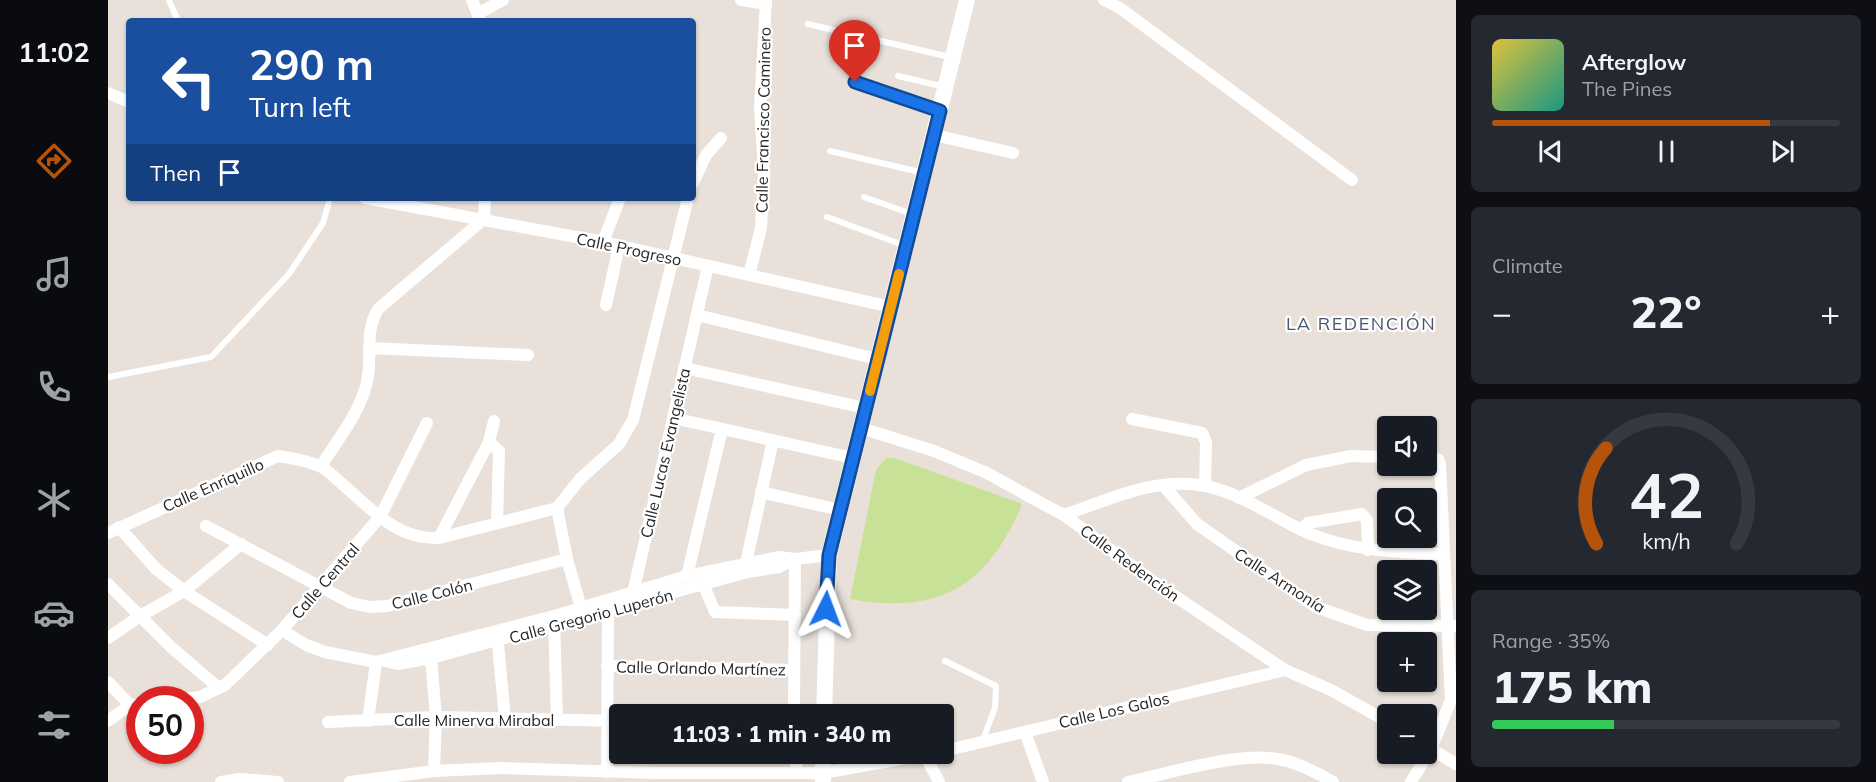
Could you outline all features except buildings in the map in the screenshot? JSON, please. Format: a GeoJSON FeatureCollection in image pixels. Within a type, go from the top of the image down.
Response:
{"type":"FeatureCollection","features":[{"type":"Feature","properties":{"kind":"main road"},"geometry":{"type":"LineString","coordinates":[[824,704],[829,555],[967,0]]}},
{"type":"Feature","properties":{"kind":"street"},"geometry":{"type":"LineString","coordinates":[[472,0],[479,17],[502,0]]}},
{"type":"Feature","properties":{"kind":"street"},"geometry":{"type":"LineString","coordinates":[[741,0],[766,2]]}},
{"type":"Feature","properties":{"kind":"street"},"geometry":{"type":"LineString","coordinates":[[1104,0],[1120,8],[1352,180]]}},
{"type":"Feature","properties":{"kind":"street","name":"Calle Francisco Caminero"},"geometry":{"type":"LineString","coordinates":[[749,275],[761,228],[764,172],[760,108],[766,2]]}},
{"type":"Feature","properties":{"kind":"street"},"geometry":{"type":"LineString","coordinates":[[108,93],[126,101]]}},
{"type":"Feature","properties":{"kind":"street"},"geometry":{"type":"LineString","coordinates":[[934,135],[1013,153]]}},
{"type":"Feature","properties":{"kind":"street"},"geometry":{"type":"LineString","coordinates":[[696,177],[706,155],[721,138]]}},
{"type":"Feature","properties":{"kind":"street","name":"Calle Progreso"},"geometry":{"type":"LineString","coordinates":[[382,201],[603,242],[891,307]]}},
{"type":"Feature","properties":{"kind":"street"},"geometry":{"type":"LineString","coordinates":[[485,201],[484,219],[378,309],[370,323],[370,368],[363,396],[321,466],[380,517],[405,534],[421,539],[439,538],[556,508],[580,478],[627,434],[633,420],[687,201]]}},
{"type":"Feature","properties":{"kind":"street"},"geometry":{"type":"LineString","coordinates":[[603,242],[619,201]]}},
{"type":"Feature","properties":{"kind":"street"},"geometry":{"type":"LineString","coordinates":[[606,305],[619,246]]}},
{"type":"Feature","properties":{"kind":"street","name":"Calle Lucas Evangelista"},"geometry":{"type":"LineString","coordinates":[[633,593],[708,266]]}},
{"type":"Feature","properties":{"kind":"street"},"geometry":{"type":"LineString","coordinates":[[697,315],[877,359]]}},
{"type":"Feature","properties":{"kind":"street"},"geometry":{"type":"LineString","coordinates":[[369,348],[528,355]]}},
{"type":"Feature","properties":{"kind":"street"},"geometry":{"type":"LineString","coordinates":[[684,368],[865,408]]}},
{"type":"Feature","properties":{"kind":"street"},"geometry":{"type":"LineString","coordinates":[[673,418],[853,458]]}},
{"type":"Feature","properties":{"kind":"street"},"geometry":{"type":"LineString","coordinates":[[1132,420],[1202,433],[1206,442],[1205,486]]}},
{"type":"Feature","properties":{"kind":"street"},"geometry":{"type":"LineString","coordinates":[[439,538],[489,442],[494,421]]}},
{"type":"Feature","properties":{"kind":"street","name":"Calle Central"},"geometry":{"type":"LineString","coordinates":[[204,695],[219,688],[268,645],[380,517],[428,423]]}},
{"type":"Feature","properties":{"kind":"street","name":"Calle Redención"},"geometry":{"type":"LineString","coordinates":[[861,428],[933,451],[987,473],[1064,515],[1154,582],[1285,670],[1331,690],[1377,716]]}},
{"type":"Feature","properties":{"kind":"street"},"geometry":{"type":"LineString","coordinates":[[687,576],[722,429]]}},
{"type":"Feature","properties":{"kind":"street"},"geometry":{"type":"LineString","coordinates":[[746,563],[773,441]]}},
{"type":"Feature","properties":{"kind":"street"},"geometry":{"type":"LineString","coordinates":[[489,442],[499,451],[497,522]]}},
{"type":"Feature","properties":{"kind":"street","name":"Calle Enriquillo"},"geometry":{"type":"LineString","coordinates":[[113,530],[278,456],[297,458],[321,466]]}},
{"type":"Feature","properties":{"kind":"street"},"geometry":{"type":"LineString","coordinates":[[1239,498],[1306,465],[1350,456],[1377,457]]}},
{"type":"Feature","properties":{"kind":"street"},"geometry":{"type":"LineString","coordinates":[[1437,459],[1440,464],[1442,554],[1453,627],[1451,700],[1437,731]]}},
{"type":"Feature","properties":{"kind":"street"},"geometry":{"type":"LineString","coordinates":[[1064,515],[1142,488],[1163,485],[1205,486],[1239,498],[1301,530],[1327,540],[1368,550],[1442,554]]}},
{"type":"Feature","properties":{"kind":"street","name":"Calle Armonía"},"geometry":{"type":"LineString","coordinates":[[1163,485],[1197,524],[1316,607],[1367,625],[1453,627]]}},
{"type":"Feature","properties":{"kind":"street"},"geometry":{"type":"LineString","coordinates":[[761,492],[840,510]]}},
{"type":"Feature","properties":{"kind":"street"},"geometry":{"type":"LineString","coordinates":[[556,508],[582,612]]}},
{"type":"Feature","properties":{"kind":"street"},"geometry":{"type":"LineString","coordinates":[[1301,530],[1308,523],[1362,514],[1367,520],[1368,550]]}},
{"type":"Feature","properties":{"kind":"street","name":"Calle Colón"},"geometry":{"type":"LineString","coordinates":[[207,526],[351,603],[369,607],[387,606],[567,559]]}},
{"type":"Feature","properties":{"kind":"street"},"geometry":{"type":"LineString","coordinates":[[113,530],[184,591],[268,645]]}},
{"type":"Feature","properties":{"kind":"street"},"geometry":{"type":"LineString","coordinates":[[108,638],[140,616],[184,591],[241,544]]}},
{"type":"Feature","properties":{"kind":"street","name":"Calle Gregorio Luperón"},"geometry":{"type":"LineString","coordinates":[[282,630],[306,645],[325,652],[398,664],[431,658],[554,621],[687,576],[779,556],[795,559],[829,555]]}},
{"type":"Feature","properties":{"kind":"street"},"geometry":{"type":"LineString","coordinates":[[794,704],[795,559]]}},
{"type":"Feature","properties":{"kind":"street","name":"Calle Gregorio Luperón"},"geometry":{"type":"LineString","coordinates":[[582,612],[608,611],[748,572],[779,567],[795,559]]}},
{"type":"Feature","properties":{"kind":"street"},"geometry":{"type":"LineString","coordinates":[[108,584],[219,688]]}},
{"type":"Feature","properties":{"kind":"street"},"geometry":{"type":"LineString","coordinates":[[704,586],[715,612],[795,615]]}},
{"type":"Feature","properties":{"kind":"street"},"geometry":{"type":"LineString","coordinates":[[608,611],[607,666],[611,704]]}},
{"type":"Feature","properties":{"kind":"street"},"geometry":{"type":"LineString","coordinates":[[554,621],[557,720]]}},
{"type":"Feature","properties":{"kind":"street"},"geometry":{"type":"LineString","coordinates":[[498,636],[505,719]]}},
{"type":"Feature","properties":{"kind":"street","name":"Calle Gregorio Luperón"},"geometry":{"type":"LineString","coordinates":[[381,661],[397,655],[498,636]]}},
{"type":"Feature","properties":{"kind":"street"},"geometry":{"type":"LineString","coordinates":[[431,658],[436,717],[434,771]]}},
{"type":"Feature","properties":{"kind":"street"},"geometry":{"type":"LineString","coordinates":[[368,721],[381,661]]}},
{"type":"Feature","properties":{"kind":"street","name":"Calle Orlando Martínez"},"geometry":{"type":"LineString","coordinates":[[607,666],[794,670]]}},
{"type":"Feature","properties":{"kind":"street","name":"Calle Los Galos"},"geometry":{"type":"LineString","coordinates":[[954,749],[1285,670]]}},
{"type":"Feature","properties":{"kind":"street"},"geometry":{"type":"LineString","coordinates":[[108,682],[126,697]]}},
{"type":"Feature","properties":{"kind":"street"},"geometry":{"type":"LineString","coordinates":[[108,721],[126,710]]}},
{"type":"Feature","properties":{"kind":"street","name":"Calle Minerva Mirabal"},"geometry":{"type":"LineString","coordinates":[[328,722],[436,717],[609,721]]}},
{"type":"Feature","properties":{"kind":"street"},"geometry":{"type":"LineString","coordinates":[[1025,732],[1043,782]]}},
{"type":"Feature","properties":{"kind":"street"},"geometry":{"type":"LineString","coordinates":[[1437,753],[1456,764]]}},
{"type":"Feature","properties":{"kind":"street"},"geometry":{"type":"LineString","coordinates":[[607,772],[609,755]]}},
{"type":"Feature","properties":{"kind":"street"},"geometry":{"type":"LineString","coordinates":[[1128,782],[1249,759],[1277,759],[1326,780]]}},
{"type":"Feature","properties":{"kind":"street"},"geometry":{"type":"LineString","coordinates":[[796,764],[797,773]]}},
{"type":"Feature","properties":{"kind":"street"},"geometry":{"type":"LineString","coordinates":[[351,782],[434,771],[500,768],[607,772],[797,773],[823,777],[883,764]]}},
{"type":"Feature","properties":{"kind":"street"},"geometry":{"type":"LineString","coordinates":[[933,764],[939,782]]}},
{"type":"Feature","properties":{"kind":"street"},"geometry":{"type":"LineString","coordinates":[[1411,782],[1421,764]]}},
{"type":"Feature","properties":{"kind":"street"},"geometry":{"type":"LineString","coordinates":[[221,782],[240,779],[278,782]]}},
{"type":"Feature","properties":{"kind":"lane"},"geometry":{"type":"LineString","coordinates":[[169,0],[177,18]]}},
{"type":"Feature","properties":{"kind":"lane"},"geometry":{"type":"LineString","coordinates":[[808,24],[953,58]]}},
{"type":"Feature","properties":{"kind":"lane"},"geometry":{"type":"LineString","coordinates":[[898,76],[946,87]]}},
{"type":"Feature","properties":{"kind":"lane"},"geometry":{"type":"LineString","coordinates":[[855,82],[940,111]]}},
{"type":"Feature","properties":{"kind":"lane"},"geometry":{"type":"LineString","coordinates":[[830,151],[925,173]]}},
{"type":"Feature","properties":{"kind":"lane"},"geometry":{"type":"LineString","coordinates":[[864,197],[914,215]]}},
{"type":"Feature","properties":{"kind":"lane"},"geometry":{"type":"LineString","coordinates":[[108,377],[211,357],[289,274],[323,223],[329,201]]}},
{"type":"Feature","properties":{"kind":"lane"},"geometry":{"type":"LineString","coordinates":[[827,217],[906,246]]}},
{"type":"Feature","properties":{"kind":"lane"},"geometry":{"type":"LineString","coordinates":[[945,661],[996,686],[995,708],[982,742]]}},
{"type":"Feature","properties":{"kind":"green space"},"geometry":{"type":"Polygon","coordinates":[[[886,458],[895,458],[1022,504],[1008,533],[993,556],[976,575],[956,589],[934,598],[909,603],[881,603],[850,599],[876,470],[886,458]]]}},
{"type":"Feature","properties":{"kind":"slow traffic"},"geometry":{"type":"LineString","coordinates":[[870,391],[899,274]]}},
{"type":"Feature","properties":{"kind":"district","name":"LA REDENCIÓN"},"geometry":{"type":"Point","coordinates":[1361,323]}},
{"type":"Feature","properties":{"kind":"route"},"geometry":{"type":"LineString","coordinates":[[826,609],[829,555],[940,111],[855,82]]}}]}
